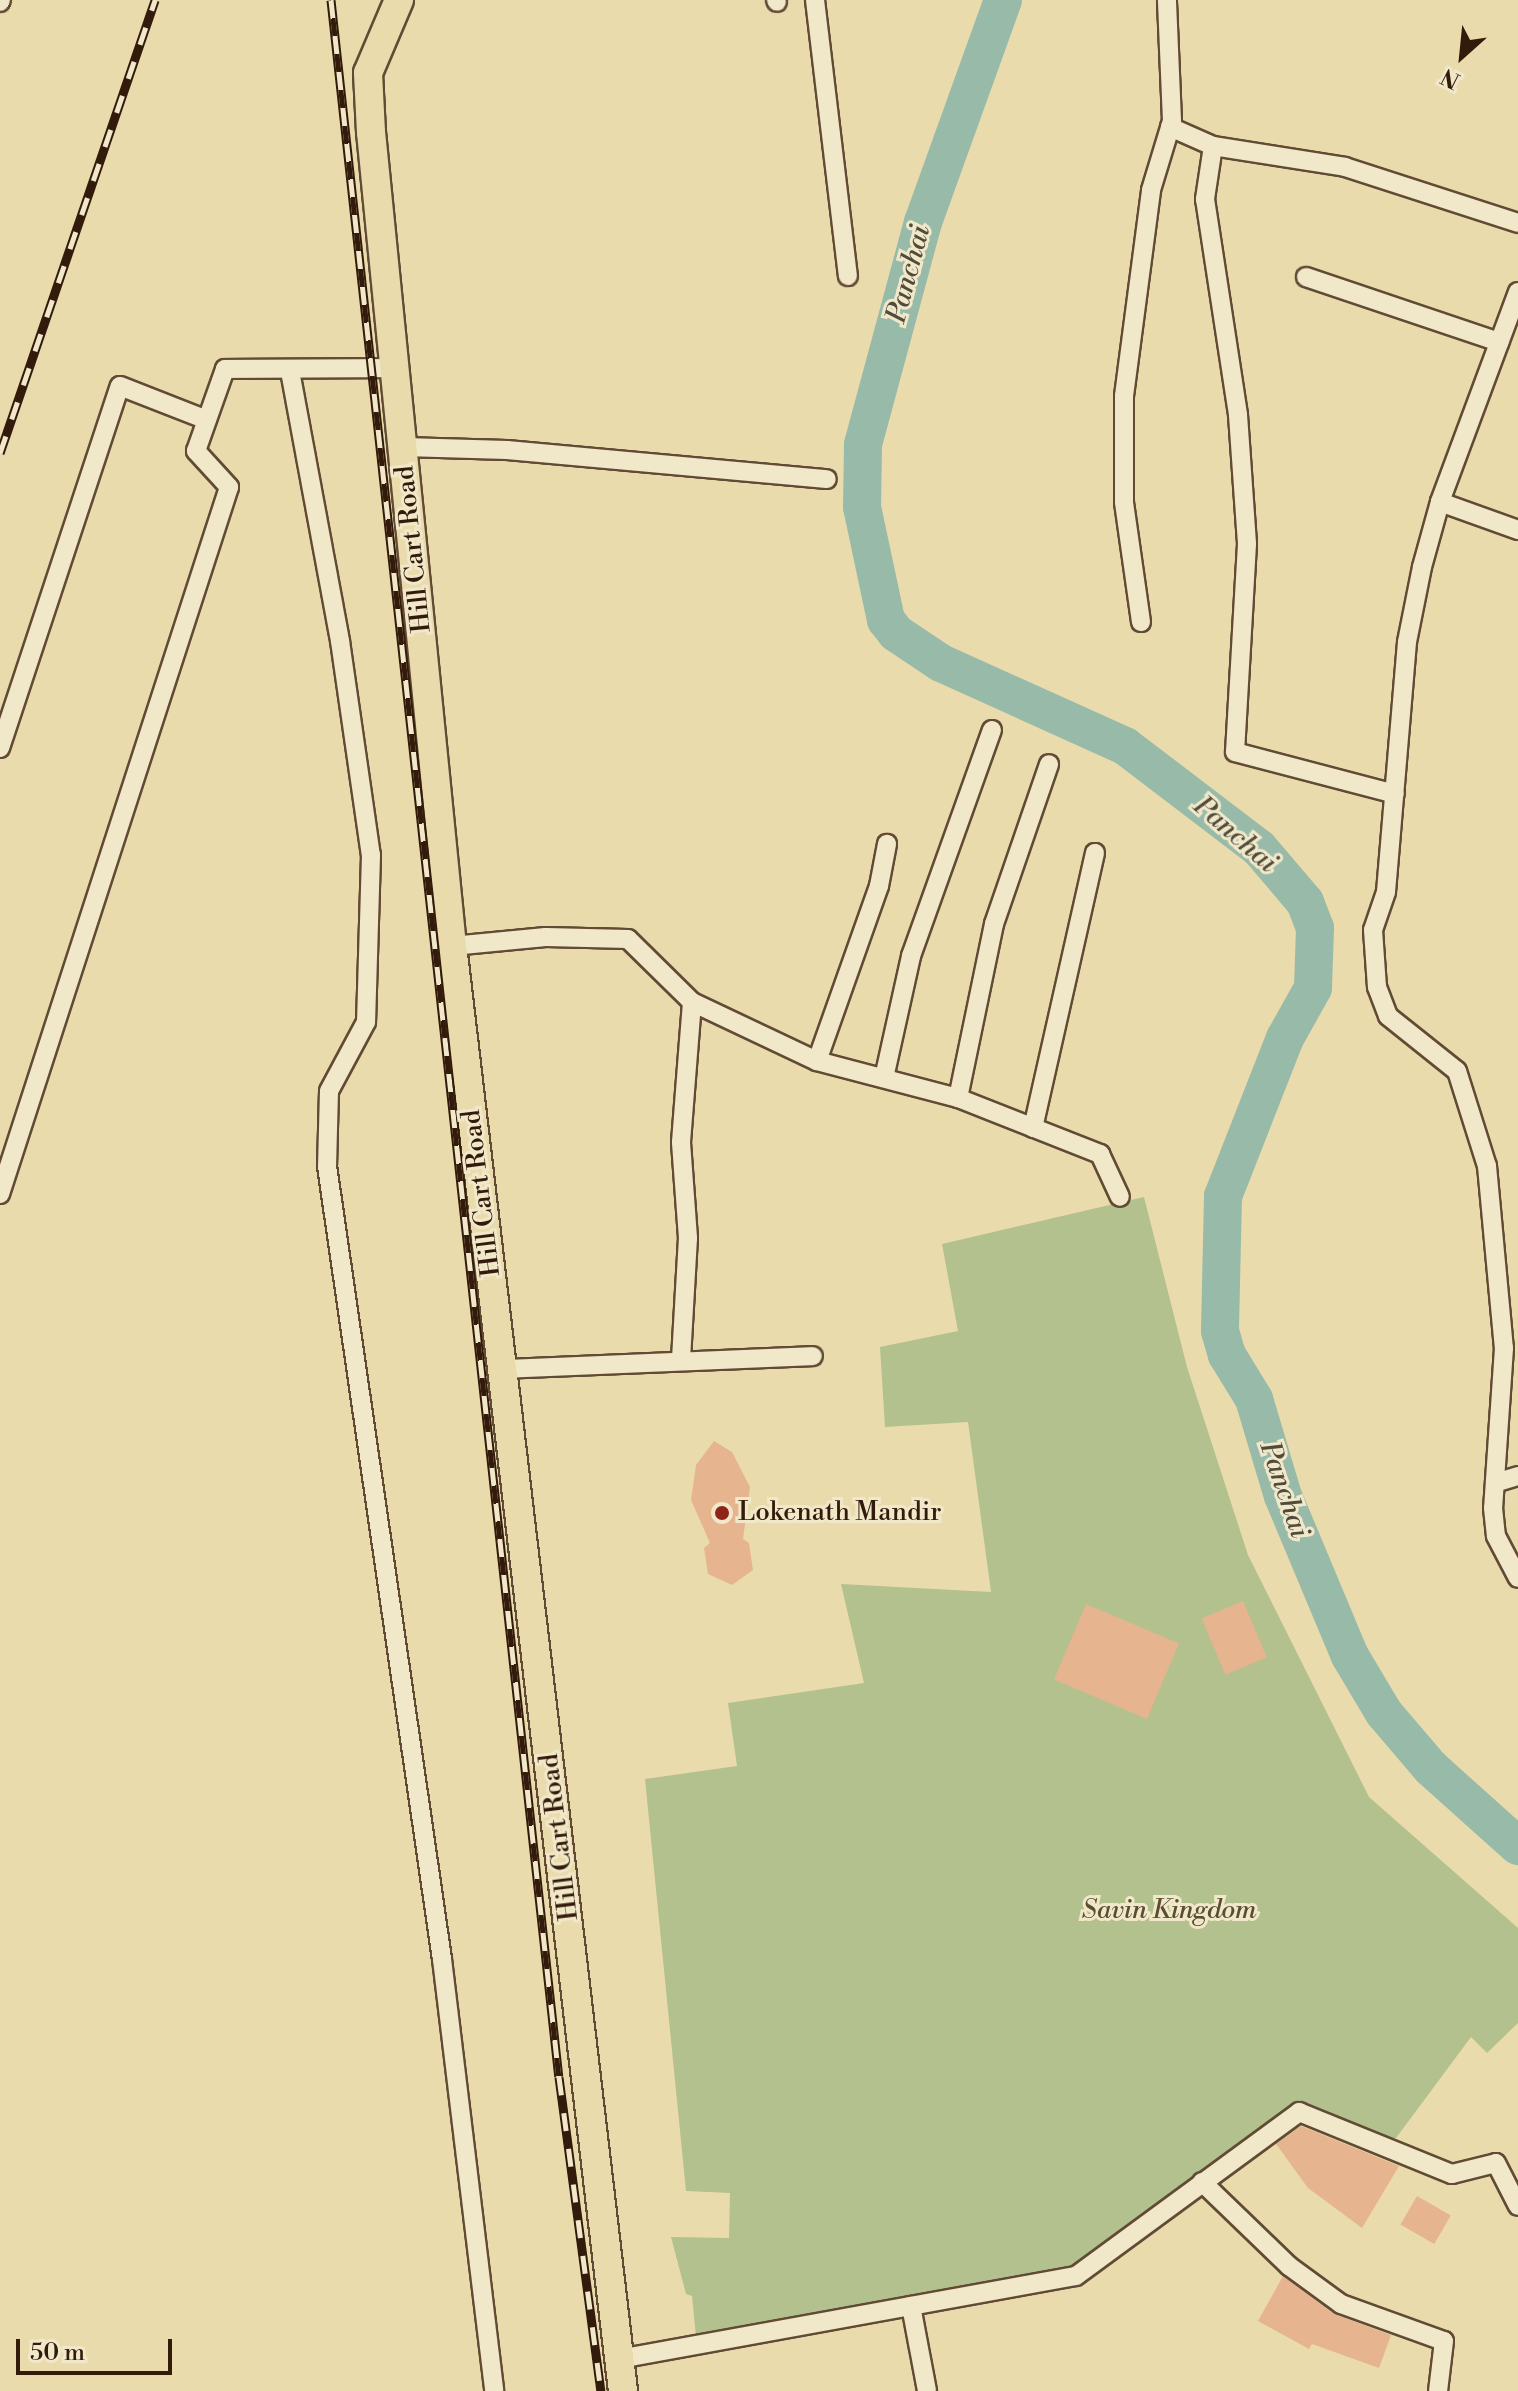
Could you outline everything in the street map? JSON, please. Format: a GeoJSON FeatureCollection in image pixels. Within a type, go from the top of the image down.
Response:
{"type":"FeatureCollection","features":[{"type":"Feature","properties":{"kind":"highway","name":"Hill Cart Road"},"geometry":{"type":"LineString","coordinates":[[399,0],[368,73],[452,946],[623,2391]]}},
{"type":"Feature","properties":{"kind":"street"},"geometry":{"type":"LineString","coordinates":[[815,0],[848,276]]}},
{"type":"Feature","properties":{"kind":"street"},"geometry":{"type":"LineString","coordinates":[[1141,622],[1124,502],[1124,396],[1151,190],[1170,127],[1167,0]]}},
{"type":"Feature","properties":{"kind":"street"},"geometry":{"type":"LineString","coordinates":[[1170,127],[1213,146],[1345,167],[1518,223]]}},
{"type":"Feature","properties":{"kind":"street"},"geometry":{"type":"LineString","coordinates":[[1213,146],[1205,199],[1238,415],[1247,544],[1235,752],[1395,794]]}},
{"type":"Feature","properties":{"kind":"street"},"geometry":{"type":"LineString","coordinates":[[1306,277],[1499,342]]}},
{"type":"Feature","properties":{"kind":"street"},"geometry":{"type":"LineString","coordinates":[[1518,292],[1440,502],[1407,642],[1386,892],[1373,930],[1377,987],[1388,1016],[1457,1071],[1487,1166],[1511,1346],[1509,1413],[1495,1483],[1496,1536],[1518,1578]]}},
{"type":"Feature","properties":{"kind":"street"},"geometry":{"type":"LineString","coordinates":[[0,1194],[229,487],[196,451],[225,369],[396,368]]}},
{"type":"Feature","properties":{"kind":"street"},"geometry":{"type":"LineString","coordinates":[[290,371],[340,641],[371,855],[366,1022],[329,1091],[327,1166],[442,1959],[494,2391]]}},
{"type":"Feature","properties":{"kind":"street"},"geometry":{"type":"LineString","coordinates":[[0,748],[120,386],[207,420]]}},
{"type":"Feature","properties":{"kind":"street"},"geometry":{"type":"LineString","coordinates":[[404,447],[507,450],[827,479]]}},
{"type":"Feature","properties":{"kind":"street"},"geometry":{"type":"LineString","coordinates":[[1440,502],[1518,530]]}},
{"type":"Feature","properties":{"kind":"street"},"geometry":{"type":"LineString","coordinates":[[884,1078],[911,956],[992,730]]}},
{"type":"Feature","properties":{"kind":"street"},"geometry":{"type":"LineString","coordinates":[[958,1098],[994,924],[1049,764]]}},
{"type":"Feature","properties":{"kind":"street"},"geometry":{"type":"LineString","coordinates":[[817,1061],[879,886],[887,844]]}},
{"type":"Feature","properties":{"kind":"street"},"geometry":{"type":"LineString","coordinates":[[1033,1128],[1095,853]]}},
{"type":"Feature","properties":{"kind":"street"},"geometry":{"type":"LineString","coordinates":[[452,946],[546,937],[628,939],[692,1002],[817,1061],[958,1098],[1100,1154],[1120,1197]]}},
{"type":"Feature","properties":{"kind":"street"},"geometry":{"type":"LineString","coordinates":[[681,1359],[688,1238],[681,1142],[692,1002]]}},
{"type":"Feature","properties":{"kind":"street"},"geometry":{"type":"LineString","coordinates":[[504,1369],[681,1359],[813,1356]]}},
{"type":"Feature","properties":{"kind":"street"},"geometry":{"type":"LineString","coordinates":[[1495,1483],[1518,1476]]}},
{"type":"Feature","properties":{"kind":"street"},"geometry":{"type":"LineString","coordinates":[[619,2359],[1076,2276],[1202,2182],[1303,2112],[1452,2174],[1496,2163],[1518,2206]]}},
{"type":"Feature","properties":{"kind":"street"},"geometry":{"type":"LineString","coordinates":[[1202,2182],[1289,2266],[1341,2304],[1444,2341],[1438,2391]]}},
{"type":"Feature","properties":{"kind":"street"},"geometry":{"type":"LineString","coordinates":[[911,2306],[927,2391]]}},
{"type":"Feature","properties":{"kind":"green space","name":"Savin Kingdom"},"geometry":{"type":"Polygon","coordinates":[[[1144,1197],[1187,1367],[1248,1555],[1369,1797],[1518,1928],[1518,2023],[1487,2053],[1471,2037],[1396,2138],[1384,2140],[1299,2101],[1078,2270],[696,2337],[692,2296],[686,2294],[671,2237],[729,2238],[730,2193],[686,2191],[645,1779],[737,1766],[728,1703],[864,1683],[841,1584],[991,1592],[968,1422],[885,1427],[880,1347],[958,1331],[942,1244],[1144,1197]]]}},
{"type":"Feature","properties":{"kind":"building","name":"Lokenath Mandir"},"geometry":{"type":"Polygon","coordinates":[[[714,1441],[732,1452],[750,1487],[743,1539],[749,1543],[753,1570],[732,1585],[708,1574],[704,1548],[710,1543],[691,1500],[696,1465],[714,1441]]]}},
{"type":"Feature","properties":{"kind":"building"},"geometry":{"type":"Polygon","coordinates":[[[1243,1601],[1267,1657],[1225,1675],[1202,1619],[1243,1601]]]}},
{"type":"Feature","properties":{"kind":"building"},"geometry":{"type":"Polygon","coordinates":[[[1086,1604],[1179,1643],[1147,1719],[1054,1679],[1086,1604]]]}},
{"type":"Feature","properties":{"kind":"building"},"geometry":{"type":"Polygon","coordinates":[[[1301,2126],[1399,2166],[1362,2228],[1308,2188],[1276,2144],[1301,2126]]]}},
{"type":"Feature","properties":{"kind":"building"},"geometry":{"type":"Polygon","coordinates":[[[1417,2196],[1451,2216],[1434,2244],[1400,2225],[1417,2196]]]}},
{"type":"Feature","properties":{"kind":"building"},"geometry":{"type":"Polygon","coordinates":[[[1283,2276],[1334,2314],[1391,2335],[1379,2368],[1312,2344],[1309,2349],[1258,2321],[1283,2276]]]}},
{"type":"Feature","properties":{"kind":"waterway","name":"Panchai"},"geometry":{"type":"LineString","coordinates":[[1003,0],[923,222],[863,445],[862,507],[886,620],[896,633],[941,663],[1125,746],[1259,848],[1305,902],[1315,928],[1313,988],[1285,1038],[1223,1196],[1220,1331],[1227,1355],[1254,1399],[1283,1496],[1350,1656],[1384,1713],[1431,1768],[1518,1846]]}},
{"type":"Feature","properties":{"kind":"railway"},"geometry":{"type":"LineString","coordinates":[[0,453],[155,0]]}},
{"type":"Feature","properties":{"kind":"railway"},"geometry":{"type":"LineString","coordinates":[[331,0],[559,2077],[601,2391]]}},
{"type":"Feature","properties":{"kind":"place","name":"Lokenath Mandir"},"geometry":{"type":"Point","coordinates":[722,1513]}}]}
